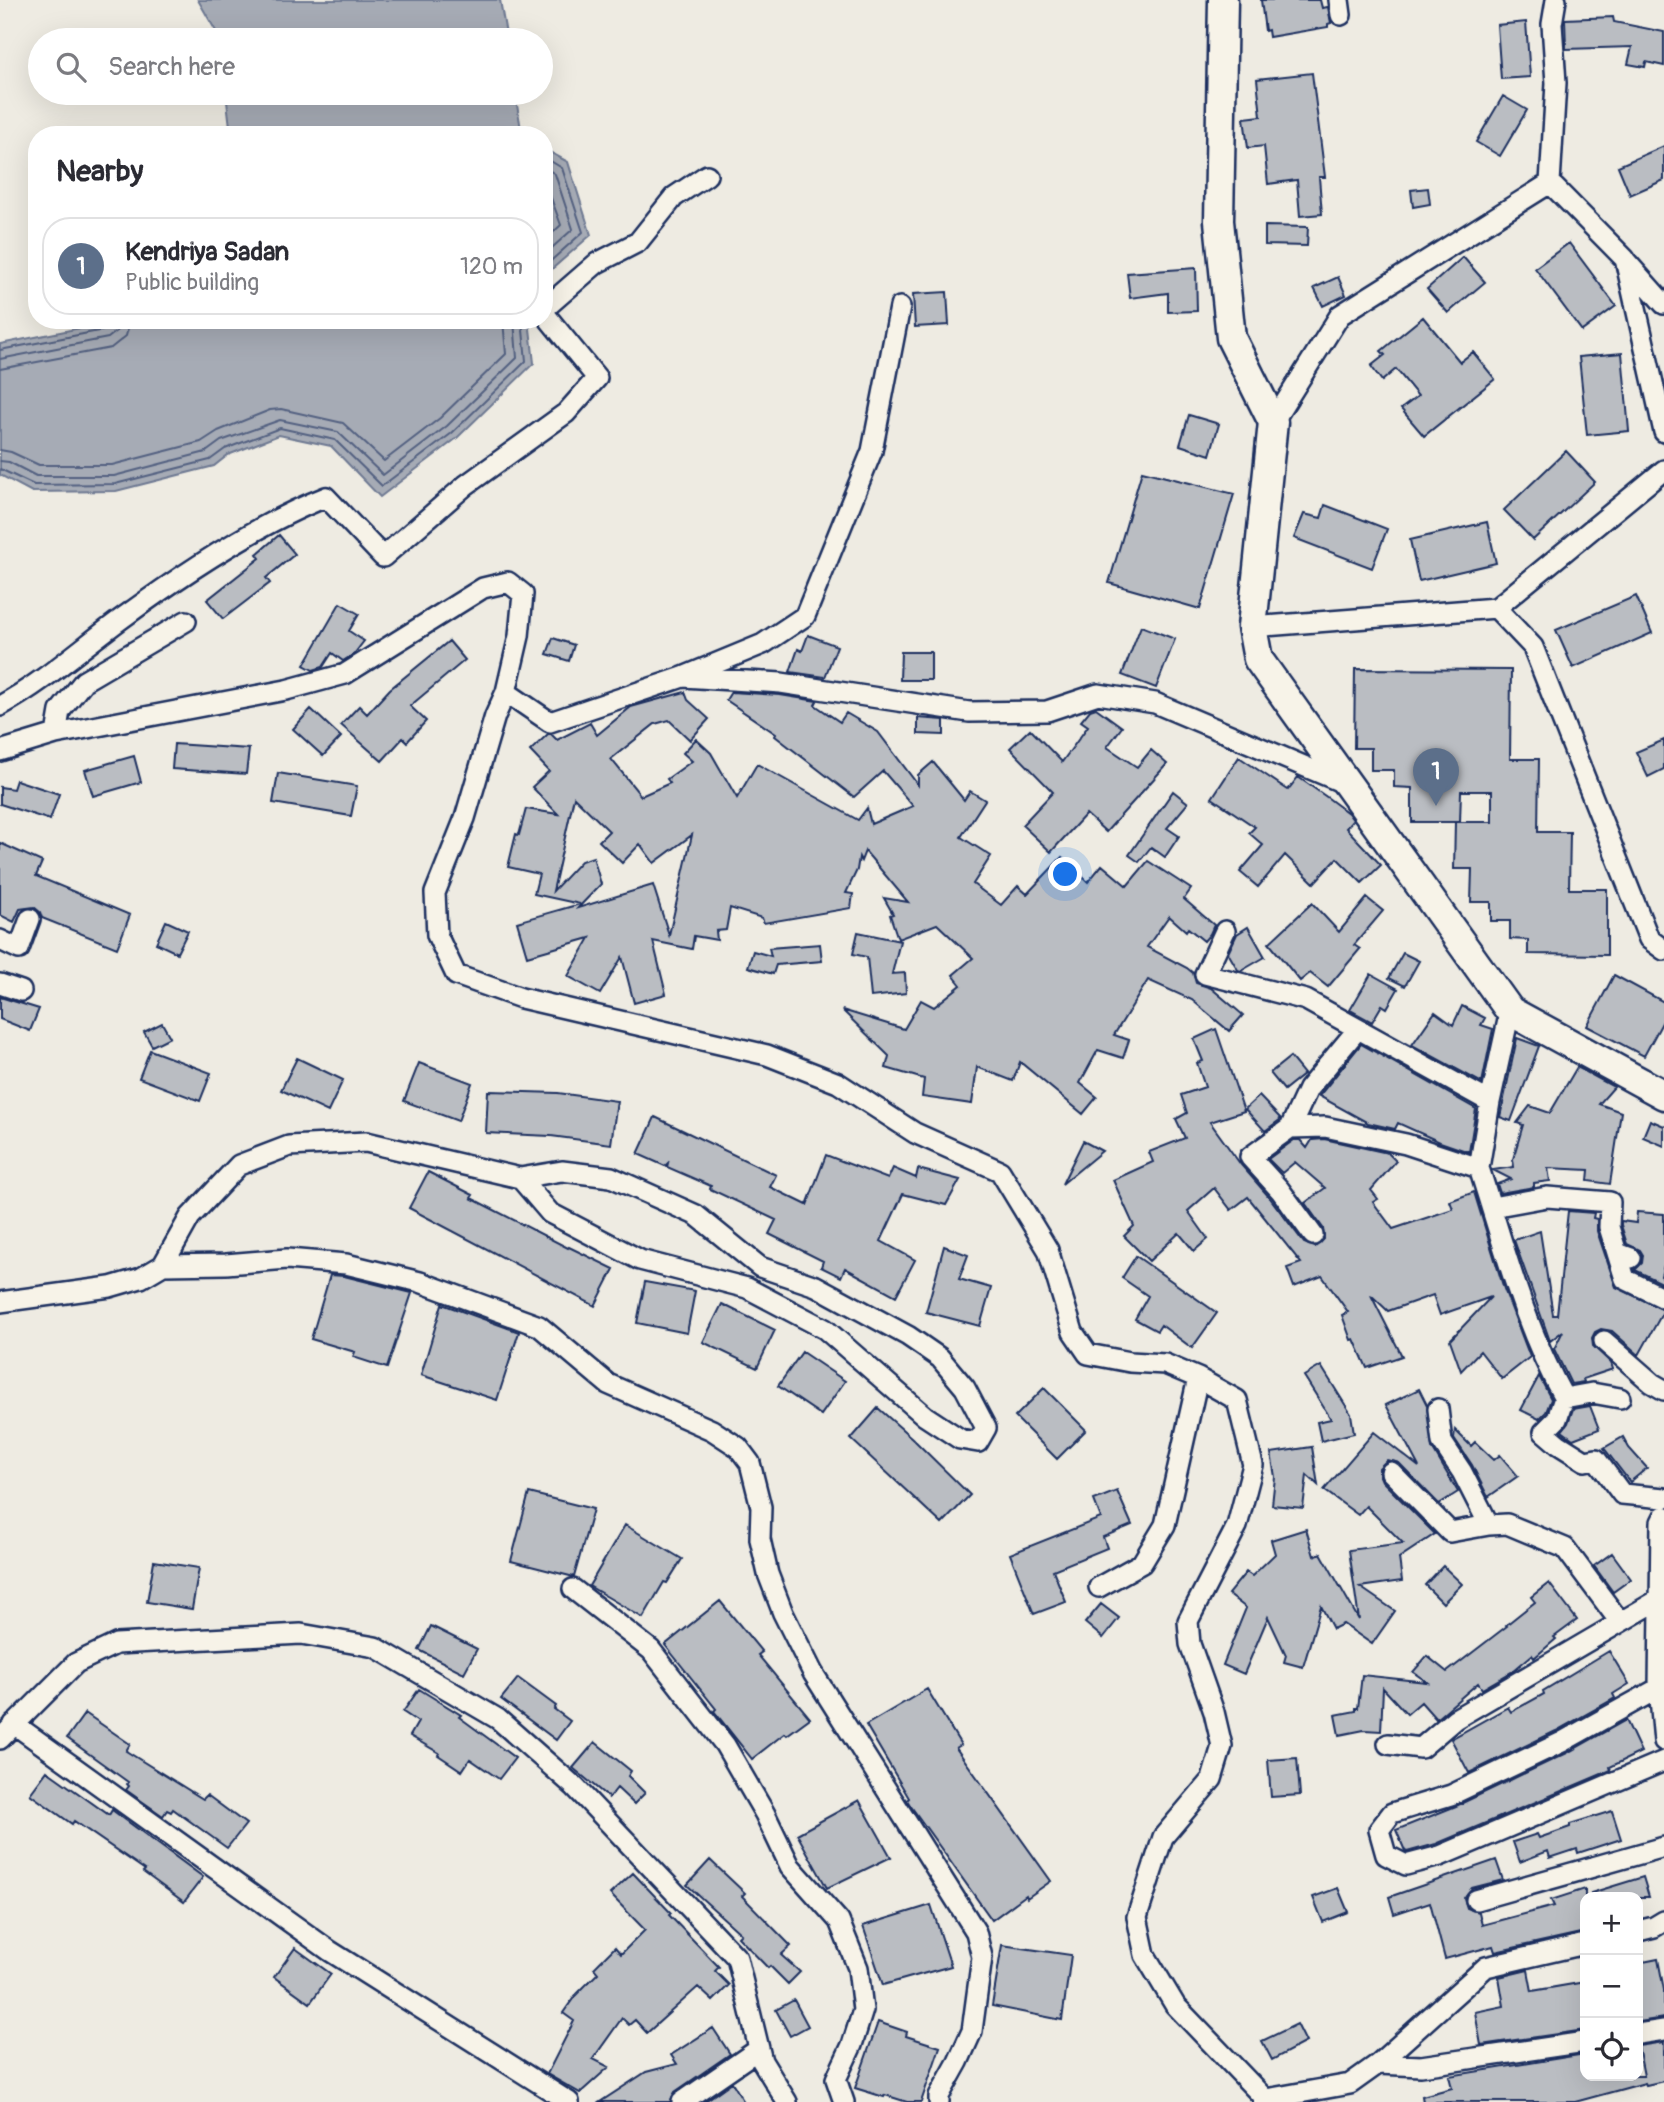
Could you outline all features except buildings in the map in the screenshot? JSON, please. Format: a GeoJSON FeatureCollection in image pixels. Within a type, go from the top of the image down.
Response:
{"type":"FeatureCollection","features":[{"type":"Feature","properties":{"kind":"street"},"geometry":{"type":"LineString","coordinates":[[1223,0],[1219,221],[1231,338],[1273,422]]}},
{"type":"Feature","properties":{"kind":"street"},"geometry":{"type":"LineString","coordinates":[[1556,0],[1552,24],[1556,83],[1550,183],[1664,304]]}},
{"type":"Feature","properties":{"kind":"street"},"geometry":{"type":"LineString","coordinates":[[553,303],[597,263],[638,242],[674,197],[707,175]]}},
{"type":"Feature","properties":{"kind":"street"},"geometry":{"type":"LineString","coordinates":[[1550,183],[1340,315],[1273,422],[1252,627],[1258,659],[1510,1011],[1664,1095]]}},
{"type":"Feature","properties":{"kind":"street"},"geometry":{"type":"LineString","coordinates":[[1625,260],[1664,432]]}},
{"type":"Feature","properties":{"kind":"street"},"geometry":{"type":"LineString","coordinates":[[506,692],[550,722],[684,677],[764,644],[805,616],[872,451],[900,307]]}},
{"type":"Feature","properties":{"kind":"street"},"geometry":{"type":"LineString","coordinates":[[0,706],[32,688],[122,618],[223,550],[326,496],[383,557],[466,485],[566,413],[597,379],[553,323]]}},
{"type":"Feature","properties":{"kind":"street"},"geometry":{"type":"LineString","coordinates":[[1252,627],[1496,608],[1664,470]]}},
{"type":"Feature","properties":{"kind":"street"},"geometry":{"type":"LineString","coordinates":[[0,751],[56,734],[286,690],[345,674],[484,588],[509,582],[523,594],[519,636],[506,692],[495,716],[465,818],[435,893],[436,935],[456,975],[521,998],[767,1055],[838,1083],[915,1133],[1000,1171],[1048,1250],[1073,1332],[1088,1354],[1130,1362],[1165,1364],[1198,1378],[1237,1400],[1253,1465],[1237,1527],[1188,1621],[1190,1644],[1214,1712],[1222,1746],[1212,1779],[1163,1837],[1137,1917],[1145,1955],[1175,2006],[1266,2101],[1350,2084],[1378,2064],[1486,1967],[1580,1945]]}},
{"type":"Feature","properties":{"kind":"street"},"geometry":{"type":"LineString","coordinates":[[1496,608],[1533,647],[1649,939],[1664,950]]}},
{"type":"Feature","properties":{"kind":"street"},"geometry":{"type":"LineString","coordinates":[[56,734],[60,711],[84,681],[186,621]]}},
{"type":"Feature","properties":{"kind":"street"},"geometry":{"type":"LineString","coordinates":[[684,677],[781,683],[969,712],[1047,710],[1098,694],[1144,701],[1155,703],[1350,786]]}},
{"type":"Feature","properties":{"kind":"street"},"geometry":{"type":"LineString","coordinates":[[0,940],[19,949],[30,919]]}},
{"type":"Feature","properties":{"kind":"street"},"geometry":{"type":"LineString","coordinates":[[1225,931],[1205,974],[1306,1000],[1490,1102]]}},
{"type":"Feature","properties":{"kind":"street"},"geometry":{"type":"LineString","coordinates":[[0,984],[21,991]]}},
{"type":"Feature","properties":{"kind":"street"},"geometry":{"type":"LineString","coordinates":[[1510,1011],[1479,1168],[1507,1260],[1544,1361],[1564,1398],[1557,1419],[1544,1432],[1586,1461],[1596,1459],[1622,1494],[1664,1498]]}},
{"type":"Feature","properties":{"kind":"street"},"geometry":{"type":"LineString","coordinates":[[1313,1235],[1250,1157],[1290,1128],[1308,1089],[1357,1030]]}},
{"type":"Feature","properties":{"kind":"street"},"geometry":{"type":"LineString","coordinates":[[1290,1128],[1325,1127],[1375,1137],[1406,1144],[1479,1168]]}},
{"type":"Feature","properties":{"kind":"street"},"geometry":{"type":"LineString","coordinates":[[163,1265],[190,1217],[239,1165],[289,1146],[366,1142],[520,1178],[562,1171],[611,1177],[696,1216],[760,1267],[816,1286],[908,1336],[940,1358],[965,1388],[986,1429],[978,1442],[960,1439],[925,1416],[825,1329],[747,1287],[640,1260],[550,1213],[520,1178]]}},
{"type":"Feature","properties":{"kind":"street"},"geometry":{"type":"LineString","coordinates":[[1492,1207],[1547,1197],[1610,1202],[1609,1227],[1624,1256],[1625,1279],[1664,1298]]}},
{"type":"Feature","properties":{"kind":"street"},"geometry":{"type":"LineString","coordinates":[[0,1302],[110,1287],[141,1278],[163,1265],[287,1259],[346,1264],[420,1282],[539,1326],[608,1384],[712,1430],[738,1447],[750,1463],[761,1507],[760,1539],[768,1574],[783,1613],[813,1672],[976,1932],[982,1957],[972,2031],[939,2096],[939,2102]]}},
{"type":"Feature","properties":{"kind":"street"},"geometry":{"type":"LineString","coordinates":[[747,1287],[760,1267]]}},
{"type":"Feature","properties":{"kind":"street"},"geometry":{"type":"LineString","coordinates":[[1604,1341],[1652,1383],[1664,1390]]}},
{"type":"Feature","properties":{"kind":"street"},"geometry":{"type":"LineString","coordinates":[[1098,1587],[1142,1563],[1165,1525],[1198,1378]]}},
{"type":"Feature","properties":{"kind":"street"},"geometry":{"type":"LineString","coordinates":[[1564,1398],[1592,1393],[1620,1398]]}},
{"type":"Feature","properties":{"kind":"street"},"geometry":{"type":"LineString","coordinates":[[1438,1409],[1442,1442],[1462,1472],[1489,1525]]}},
{"type":"Feature","properties":{"kind":"street"},"geometry":{"type":"LineString","coordinates":[[1391,1472],[1450,1532],[1507,1524],[1565,1548],[1620,1622]]}},
{"type":"Feature","properties":{"kind":"street"},"geometry":{"type":"LineString","coordinates":[[1664,1516],[1661,1522],[1659,1688],[1664,1741]]}},
{"type":"Feature","properties":{"kind":"street"},"geometry":{"type":"LineString","coordinates":[[573,1589],[651,1650],[725,1745],[765,1814],[790,1866],[839,1922],[858,1968],[863,2010],[852,2045],[836,2079],[844,2102]]}},
{"type":"Feature","properties":{"kind":"street"},"geometry":{"type":"LineString","coordinates":[[1388,1744],[1421,1748],[1455,1720],[1660,1599]]}},
{"type":"Feature","properties":{"kind":"street"},"geometry":{"type":"LineString","coordinates":[[0,1739],[76,1663],[116,1644],[301,1634],[375,1647],[498,1719],[585,1797],[737,1958],[762,2061],[787,2102]]}},
{"type":"Feature","properties":{"kind":"street"},"geometry":{"type":"LineString","coordinates":[[1659,1688],[1562,1742],[1451,1795],[1392,1813],[1379,1830],[1386,1856],[1406,1865],[1440,1856],[1664,1761]]}},
{"type":"Feature","properties":{"kind":"street"},"geometry":{"type":"LineString","coordinates":[[14,1724],[330,1951],[569,2102]]}},
{"type":"Feature","properties":{"kind":"street"},"geometry":{"type":"LineString","coordinates":[[1476,1900],[1664,1847]]}},
{"type":"Feature","properties":{"kind":"street"},"geometry":{"type":"LineString","coordinates":[[1643,1930],[1664,1921]]}},
{"type":"Feature","properties":{"kind":"street"},"geometry":{"type":"LineString","coordinates":[[1643,2033],[1664,2030]]}},
{"type":"Feature","properties":{"kind":"street"},"geometry":{"type":"LineString","coordinates":[[1378,2064],[1421,2066],[1580,2043]]}},
{"type":"Feature","properties":{"kind":"street"},"geometry":{"type":"LineString","coordinates":[[682,2102],[759,2049]]}},
{"type":"Feature","properties":{"kind":"water"},"geometry":{"type":"Polygon","coordinates":[[[198,0],[500,0],[505,28],[214,28],[198,0]]]}},
{"type":"Feature","properties":{"kind":"water"},"geometry":{"type":"Polygon","coordinates":[[[227,105],[517,105],[520,126],[230,126],[227,105]]]}},
{"type":"Feature","properties":{"kind":"water"},"geometry":{"type":"Polygon","coordinates":[[[553,154],[568,162],[591,235],[553,268],[553,154]]]}},
{"type":"Feature","properties":{"kind":"water"},"geometry":{"type":"Polygon","coordinates":[[[75,329],[530,329],[534,363],[457,438],[380,497],[331,446],[279,435],[228,455],[214,466],[116,491],[32,492],[0,475],[0,344],[75,329]]]}},
{"type":"Feature","properties":{"kind":"place","name":"Kendriya Sadan"},"geometry":{"type":"Point","coordinates":[1436,806]}}]}
